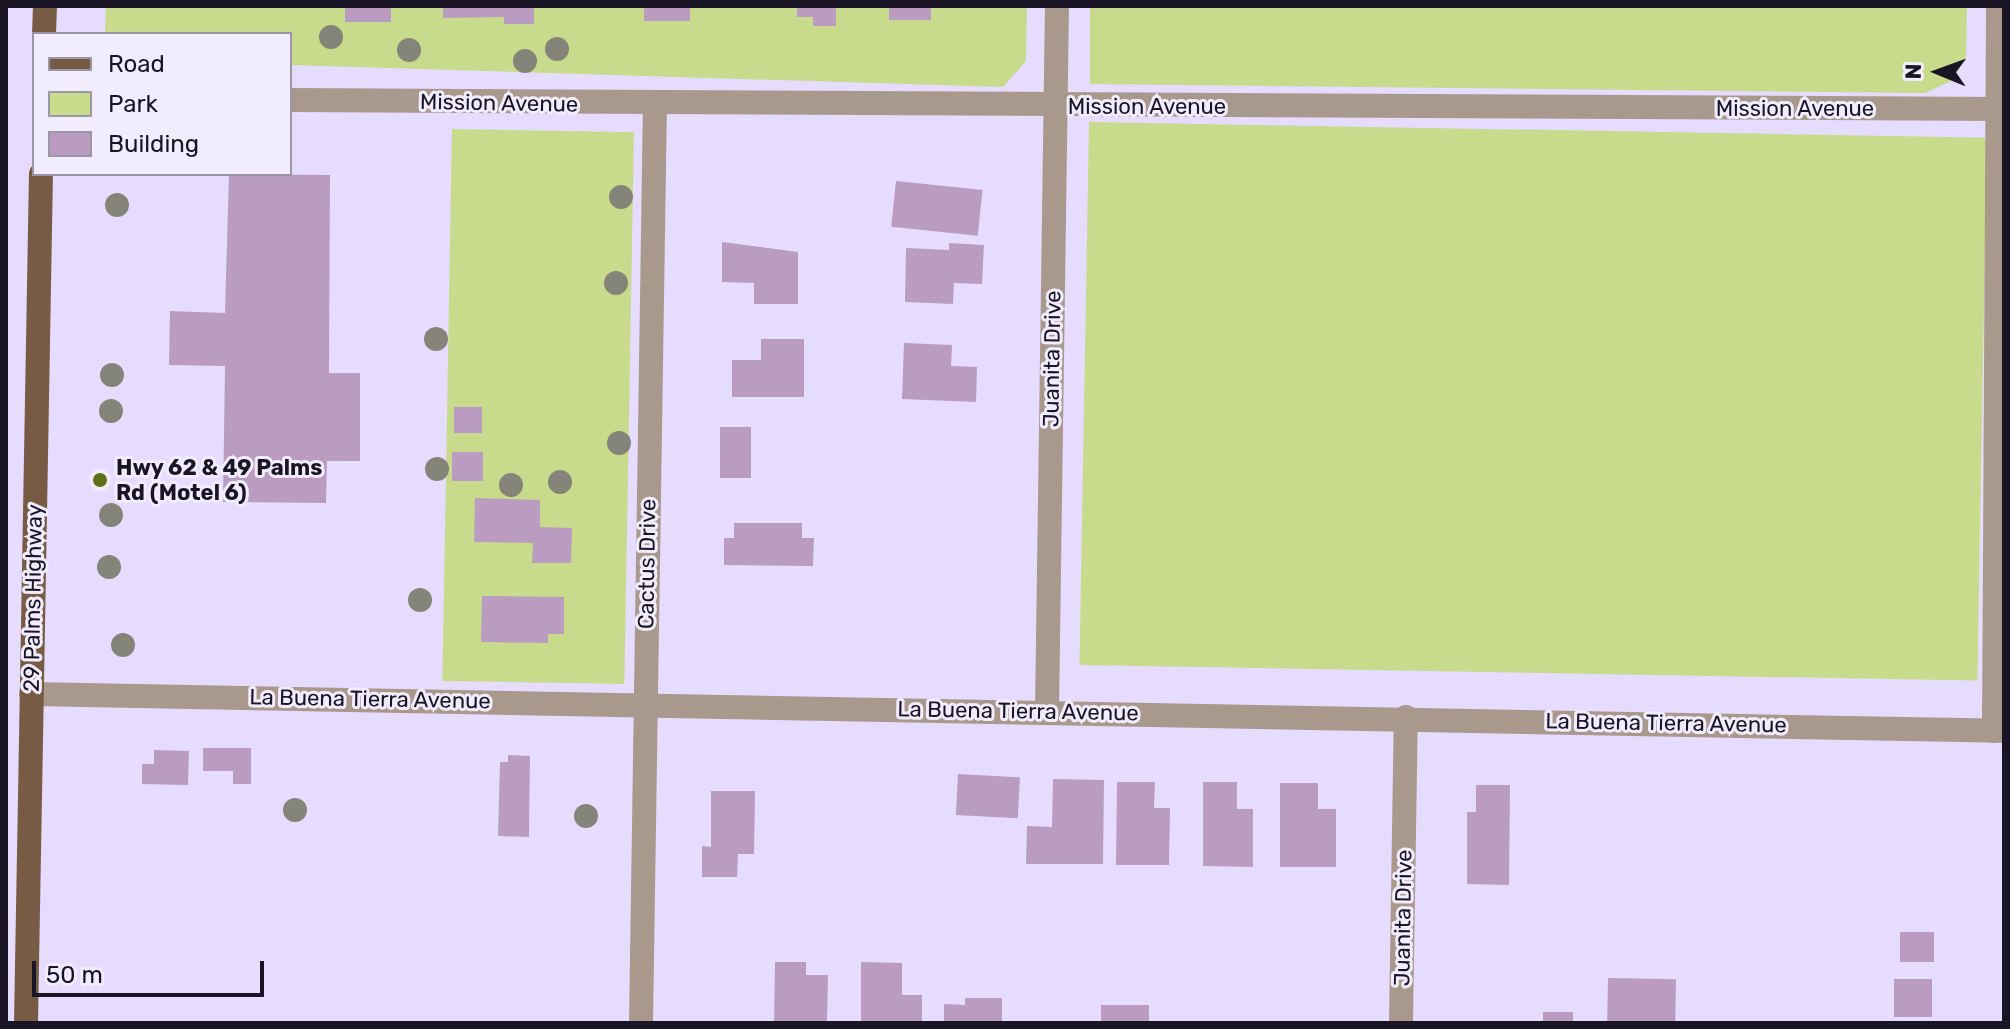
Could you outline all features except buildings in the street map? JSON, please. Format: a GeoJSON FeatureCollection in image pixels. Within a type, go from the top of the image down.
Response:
{"type":"FeatureCollection","features":[{"type":"Feature","properties":{"kind":"main road"},"geometry":{"type":"LineString","coordinates":[[44,32],[45,6]]}},
{"type":"Feature","properties":{"kind":"main road","name":"29 Palms Highway"},"geometry":{"type":"LineString","coordinates":[[26,1023],[41,176]]}},
{"type":"Feature","properties":{"kind":"street","name":"Juanita Drive"},"geometry":{"type":"LineString","coordinates":[[1047,711],[1057,6]]}},
{"type":"Feature","properties":{"kind":"street"},"geometry":{"type":"LineString","coordinates":[[1998,6],[2001,109],[1999,731]]}},
{"type":"Feature","properties":{"kind":"street","name":"Mission Avenue"},"geometry":{"type":"LineString","coordinates":[[292,100],[655,106],[2001,109]]}},
{"type":"Feature","properties":{"kind":"street","name":"Cactus Drive"},"geometry":{"type":"LineString","coordinates":[[641,1023],[655,106]]}},
{"type":"Feature","properties":{"kind":"street","name":"La Buena Tierra Avenue"},"geometry":{"type":"LineString","coordinates":[[31,694],[1406,717],[1999,731]]}},
{"type":"Feature","properties":{"kind":"street","name":"Juanita Drive"},"geometry":{"type":"LineString","coordinates":[[1401,1023],[1406,717]]}},
{"type":"Feature","properties":{"kind":"green space"},"geometry":{"type":"Polygon","coordinates":[[[106,6],[1027,6],[1026,61],[1003,87],[292,65],[292,32],[105,32],[106,6]]]}},
{"type":"Feature","properties":{"kind":"green space"},"geometry":{"type":"Polygon","coordinates":[[[1090,6],[1967,6],[1966,57],[1953,80],[1925,93],[1090,84],[1090,6]]]}},
{"type":"Feature","properties":{"kind":"green space"},"geometry":{"type":"Polygon","coordinates":[[[1089,122],[1987,138],[1977,681],[1080,665],[1089,122]]]}},
{"type":"Feature","properties":{"kind":"green space"},"geometry":{"type":"Polygon","coordinates":[[[452,129],[634,132],[624,684],[442,681],[452,129]]]}},
{"type":"Feature","properties":{"kind":"place","name":"Hwy 62 & 49 Palms Rd (Motel 6)"},"geometry":{"type":"Point","coordinates":[100,480]}}]}
